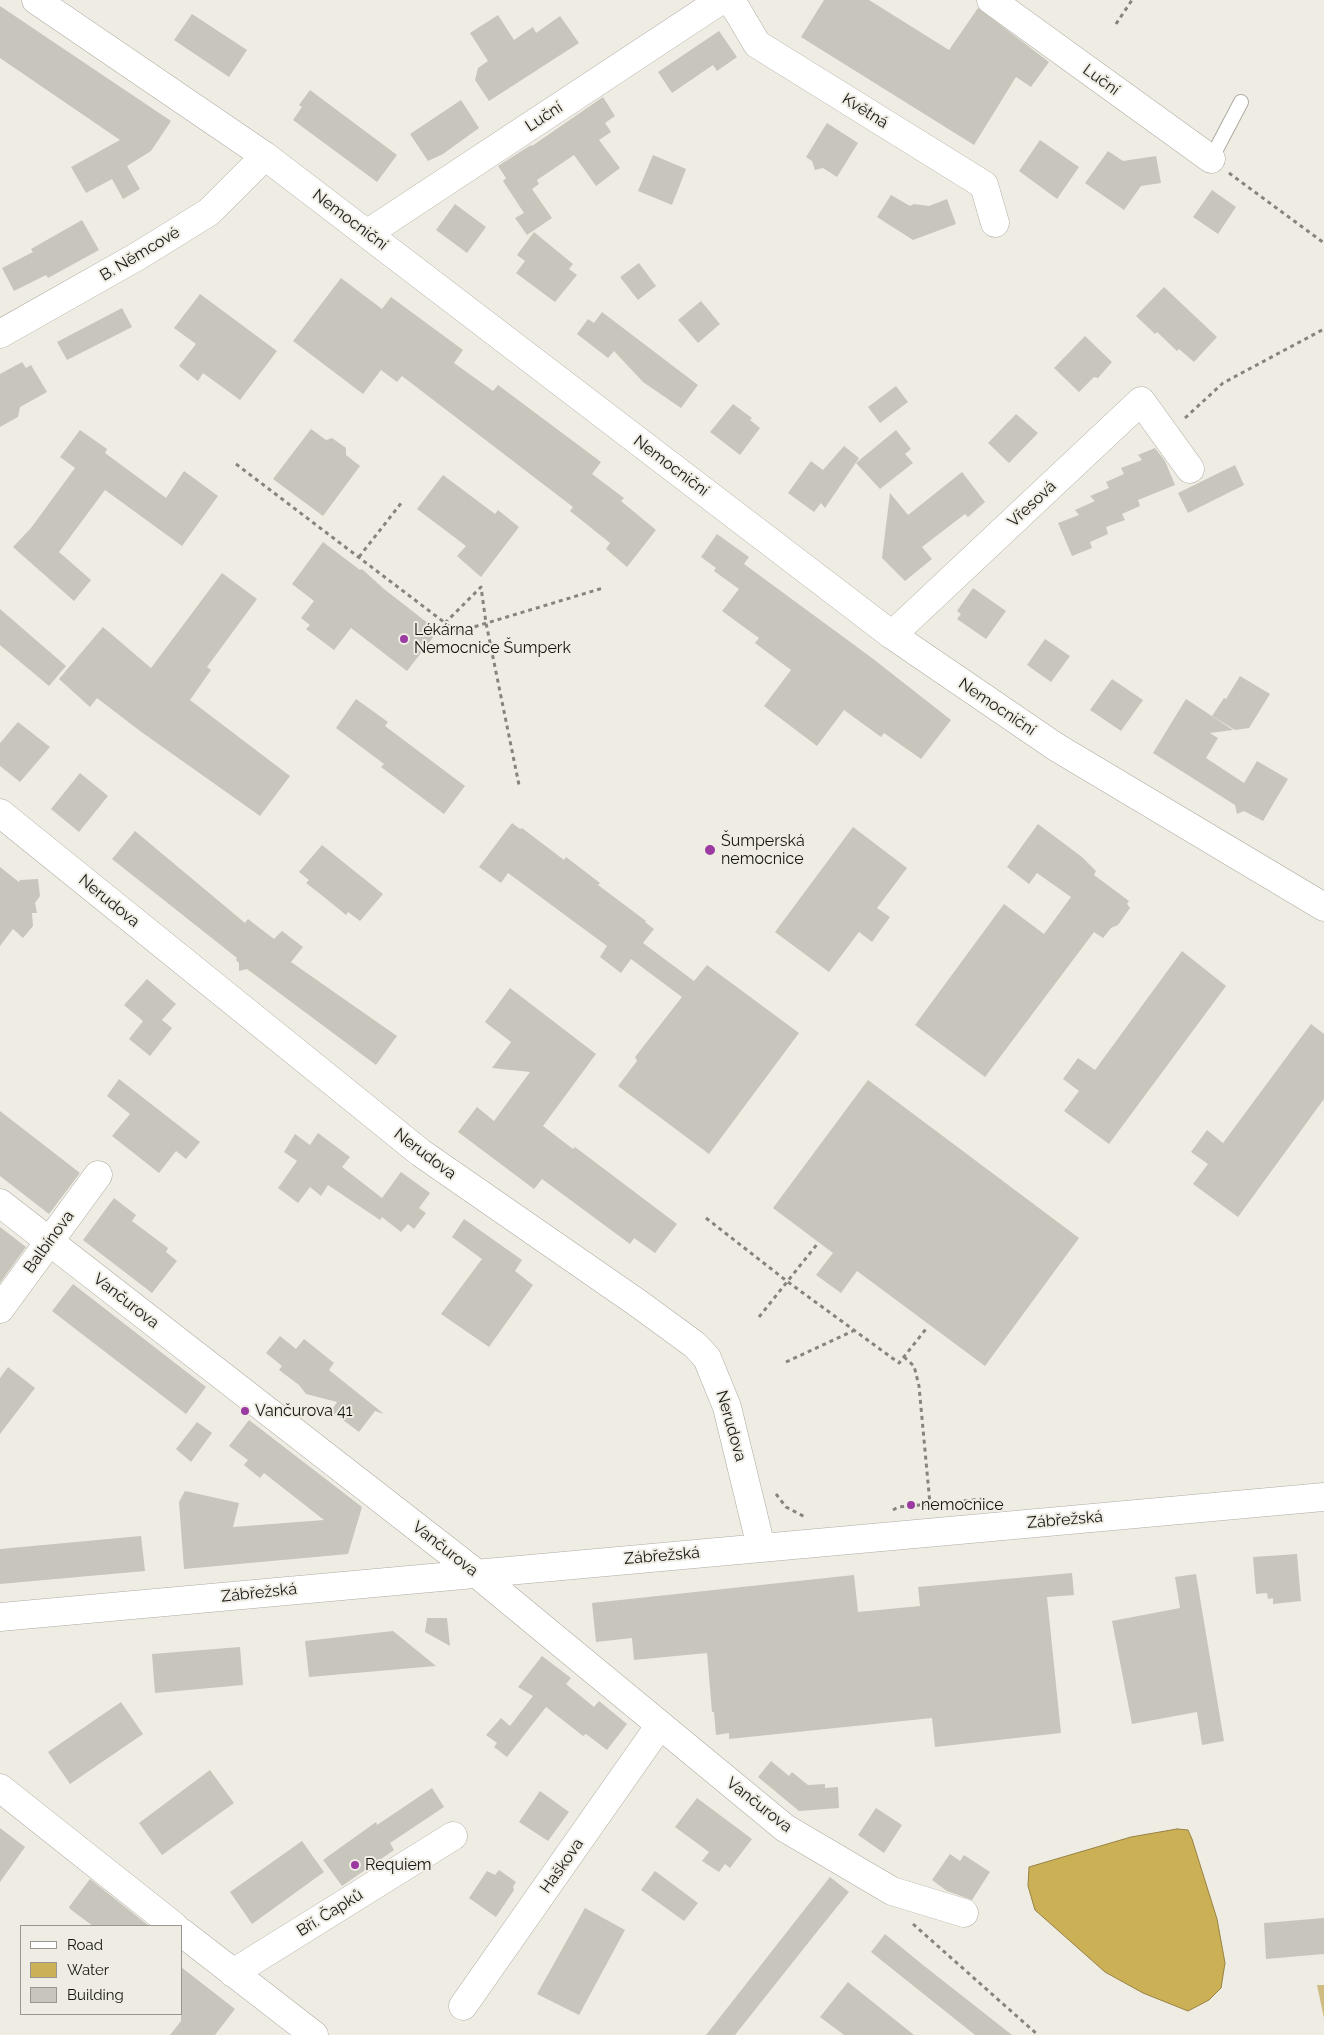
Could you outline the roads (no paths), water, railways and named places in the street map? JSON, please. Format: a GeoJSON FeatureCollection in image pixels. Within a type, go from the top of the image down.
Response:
{"type":"FeatureCollection","features":[{"type":"Feature","properties":{"kind":"street","name":"Nemocniční"},"geometry":{"type":"LineString","coordinates":[[36,0],[265,156],[892,635],[1056,747],[1324,907]]}},
{"type":"Feature","properties":{"kind":"street","name":"Luční"},"geometry":{"type":"LineString","coordinates":[[368,233],[721,0]]}},
{"type":"Feature","properties":{"kind":"street","name":"Květná"},"geometry":{"type":"LineString","coordinates":[[729,0],[757,44],[984,184],[995,223]]}},
{"type":"Feature","properties":{"kind":"street","name":"Luční"},"geometry":{"type":"LineString","coordinates":[[991,0],[1211,159]]}},
{"type":"Feature","properties":{"kind":"street","name":"B. Němcové"},"geometry":{"type":"LineString","coordinates":[[0,334],[138,256],[209,212],[265,156]]}},
{"type":"Feature","properties":{"kind":"street","name":"Vřesová"},"geometry":{"type":"LineString","coordinates":[[892,635],[1141,402],[1190,469]]}},
{"type":"Feature","properties":{"kind":"street","name":"Nerudova"},"geometry":{"type":"LineString","coordinates":[[0,813],[421,1152],[639,1304],[695,1346],[707,1358],[718,1380],[727,1407],[761,1547]]}},
{"type":"Feature","properties":{"kind":"street","name":"Balbínova"},"geometry":{"type":"LineString","coordinates":[[0,1309],[98,1175]]}},
{"type":"Feature","properties":{"kind":"street","name":"Vančurova"},"geometry":{"type":"LineString","coordinates":[[0,1203],[476,1573],[785,1828],[892,1891],[964,1913]]}},
{"type":"Feature","properties":{"kind":"street","name":"Zábřežská"},"geometry":{"type":"LineString","coordinates":[[0,1617],[1324,1497]]}},
{"type":"Feature","properties":{"kind":"street","name":"Haškova"},"geometry":{"type":"LineString","coordinates":[[463,2006],[660,1725]]}},
{"type":"Feature","properties":{"kind":"street"},"geometry":{"type":"LineString","coordinates":[[0,1788],[173,1925]]}},
{"type":"Feature","properties":{"kind":"street","name":"Bří. Čapků"},"geometry":{"type":"LineString","coordinates":[[233,1973],[453,1836]]}},
{"type":"Feature","properties":{"kind":"street"},"geometry":{"type":"LineString","coordinates":[[182,1933],[314,2035]]}},
{"type":"Feature","properties":{"kind":"lane"},"geometry":{"type":"LineString","coordinates":[[1211,159],[1241,102]]}},
{"type":"Feature","properties":{"kind":"water"},"geometry":{"type":"Polygon","coordinates":[[[1177,1829],[1188,1830],[1192,1839],[1217,1919],[1225,1963],[1221,1988],[1209,2000],[1188,2011],[1143,1993],[1105,1972],[1035,1910],[1028,1886],[1029,1867],[1131,1837],[1177,1829]]]}},
{"type":"Feature","properties":{"kind":"place","name":"Lékárna Nemocnice Šumperk"},"geometry":{"type":"Point","coordinates":[404,639]}},
{"type":"Feature","properties":{"kind":"place","name":"Šumperská nemocnice"},"geometry":{"type":"Point","coordinates":[710,850]}},
{"type":"Feature","properties":{"kind":"place","name":"Vančurova 41"},"geometry":{"type":"Point","coordinates":[245,1411]}},
{"type":"Feature","properties":{"kind":"place","name":"nemocnice"},"geometry":{"type":"Point","coordinates":[911,1505]}},
{"type":"Feature","properties":{"kind":"place","name":"Requiem"},"geometry":{"type":"Point","coordinates":[355,1865]}}]}
